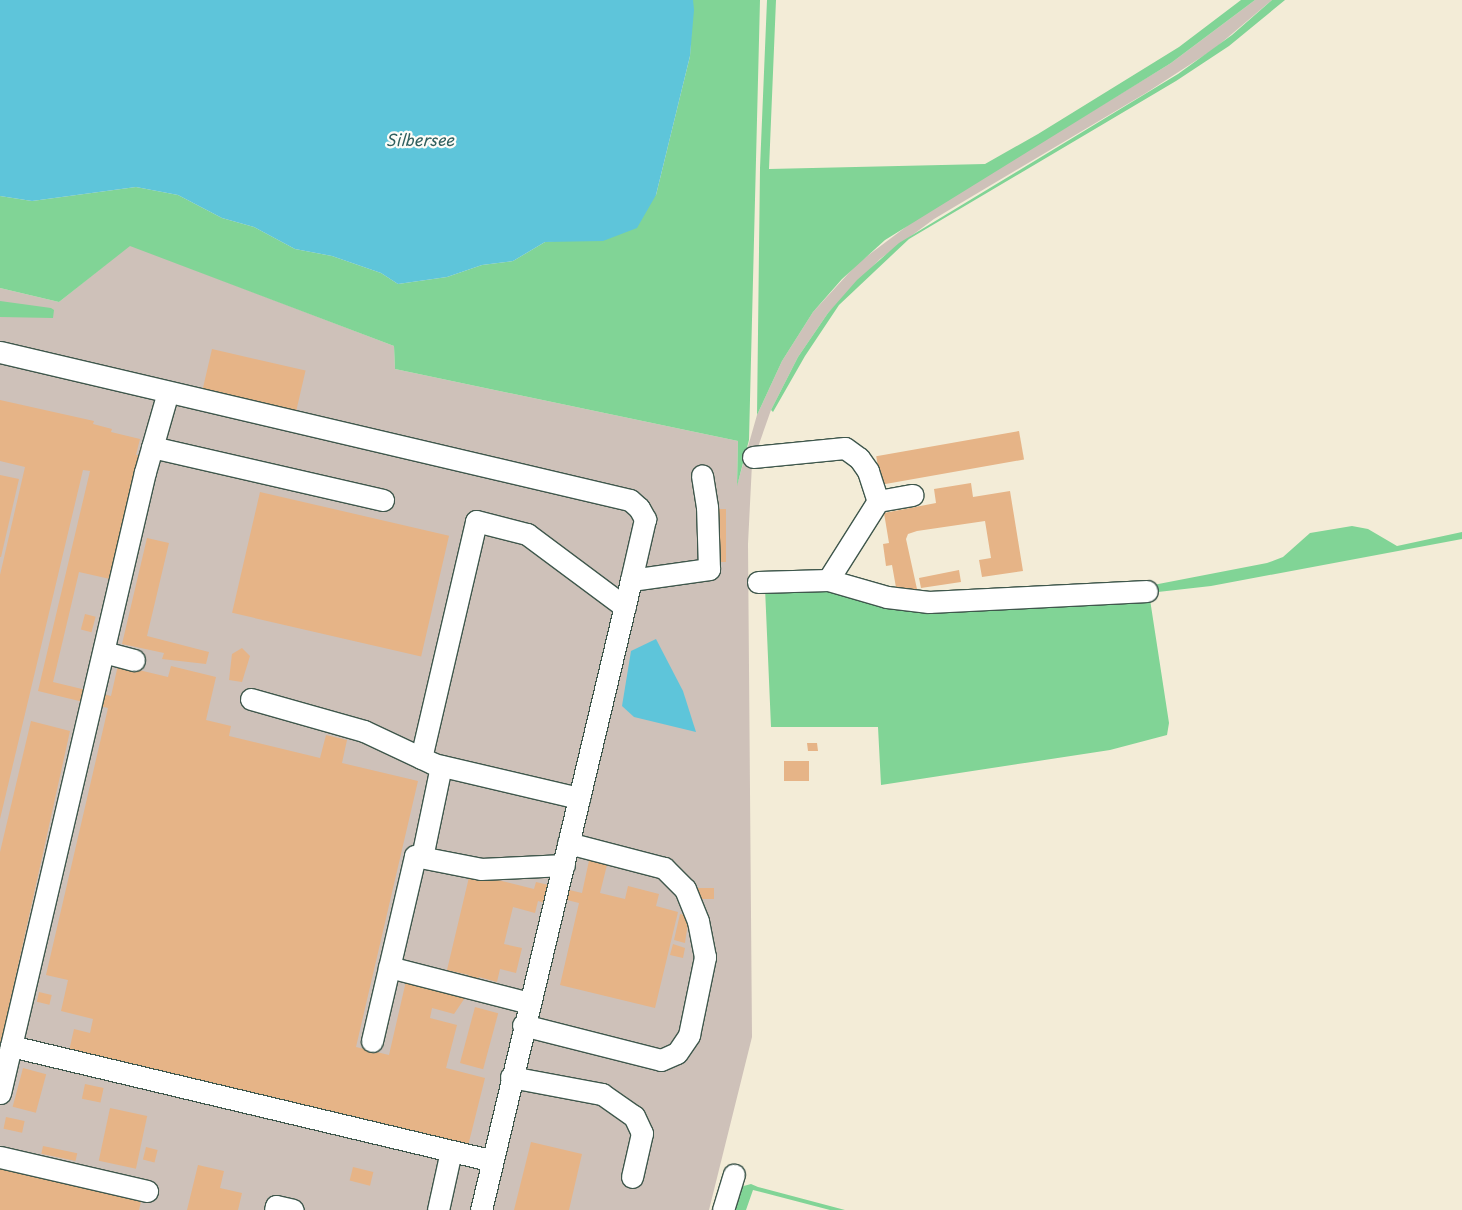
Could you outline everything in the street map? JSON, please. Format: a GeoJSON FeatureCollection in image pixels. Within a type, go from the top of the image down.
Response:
{"type":"FeatureCollection","features":[{"type":"Feature","properties":{"kind":"lane"},"geometry":{"type":"LineString","coordinates":[[0,352],[630,500],[645,519],[564,865],[523,1025],[481,1210]]}},
{"type":"Feature","properties":{"kind":"lane"},"geometry":{"type":"LineString","coordinates":[[0,1093],[52,836],[104,652],[152,447],[168,392]]}},
{"type":"Feature","properties":{"kind":"lane"},"geometry":{"type":"LineString","coordinates":[[152,447],[383,500]]}},
{"type":"Feature","properties":{"kind":"lane"},"geometry":{"type":"LineString","coordinates":[[754,457],[845,448],[859,458],[868,471],[878,500]]}},
{"type":"Feature","properties":{"kind":"lane"},"geometry":{"type":"LineString","coordinates":[[631,580],[709,569],[707,507],[702,476]]}},
{"type":"Feature","properties":{"kind":"lane"},"geometry":{"type":"LineString","coordinates":[[828,580],[878,500],[912,495]]}},
{"type":"Feature","properties":{"kind":"lane"},"geometry":{"type":"LineString","coordinates":[[421,758],[476,520],[527,534],[625,607]]}},
{"type":"Feature","properties":{"kind":"lane"},"geometry":{"type":"LineString","coordinates":[[758,582],[828,580],[887,597],[929,602],[1147,591]]}},
{"type":"Feature","properties":{"kind":"lane"},"geometry":{"type":"LineString","coordinates":[[104,652],[134,660]]}},
{"type":"Feature","properties":{"kind":"lane"},"geometry":{"type":"LineString","coordinates":[[251,699],[364,731],[441,766],[579,798]]}},
{"type":"Feature","properties":{"kind":"lane"},"geometry":{"type":"LineString","coordinates":[[422,858],[441,766]]}},
{"type":"Feature","properties":{"kind":"lane"},"geometry":{"type":"LineString","coordinates":[[523,1025],[661,1060],[678,1054],[689,1036],[705,957],[698,921],[685,889],[664,868],[568,843]]}},
{"type":"Feature","properties":{"kind":"lane"},"geometry":{"type":"LineString","coordinates":[[372,1041],[415,856],[481,869],[564,865]]}},
{"type":"Feature","properties":{"kind":"lane"},"geometry":{"type":"LineString","coordinates":[[389,967],[529,1003]]}},
{"type":"Feature","properties":{"kind":"lane"},"geometry":{"type":"LineString","coordinates":[[11,1046],[492,1161]]}},
{"type":"Feature","properties":{"kind":"lane"},"geometry":{"type":"LineString","coordinates":[[511,1077],[602,1094],[634,1116],[642,1133],[632,1177]]}},
{"type":"Feature","properties":{"kind":"lane"},"geometry":{"type":"LineString","coordinates":[[438,1210],[451,1151]]}},
{"type":"Feature","properties":{"kind":"lane"},"geometry":{"type":"LineString","coordinates":[[0,1157],[27,1155],[146,1191]]}},
{"type":"Feature","properties":{"kind":"lane"},"geometry":{"type":"LineString","coordinates":[[723,1210],[734,1175]]}},
{"type":"Feature","properties":{"kind":"lane"},"geometry":{"type":"LineString","coordinates":[[275,1210],[276,1206],[293,1210]]}},
{"type":"Feature","properties":{"kind":"shaded area"},"geometry":{"type":"Polygon","coordinates":[[[1255,0],[1272,0],[1214,49],[1146,93],[934,219],[880,259],[828,313],[798,357],[771,410],[752,464],[748,544],[752,1037],[709,1210],[0,1210],[0,288],[59,302],[130,245],[394,346],[395,369],[738,441],[737,485],[757,415],[782,361],[813,312],[858,263],[919,217],[1171,63],[1255,0]]]}},
{"type":"Feature","properties":{"kind":"green space"},"geometry":{"type":"Polygon","coordinates":[[[693,0],[760,0],[749,440],[737,486],[738,441],[395,369],[394,346],[130,246],[59,302],[0,288],[0,196],[32,201],[136,187],[178,195],[222,218],[254,227],[295,249],[332,256],[381,273],[398,284],[447,277],[482,265],[513,261],[545,242],[564,240],[656,195],[690,56],[693,0]]]}},
{"type":"Feature","properties":{"kind":"green space"},"geometry":{"type":"Polygon","coordinates":[[[767,0],[776,0],[769,169],[985,164],[1038,134],[1179,47],[1241,0],[1255,0],[1171,63],[885,240],[842,279],[813,312],[782,361],[757,415],[760,168],[767,0]]]}},
{"type":"Feature","properties":{"kind":"green space"},"geometry":{"type":"Polygon","coordinates":[[[1272,0],[1285,0],[1229,46],[1176,81],[909,239],[839,305],[805,356],[773,412],[771,410],[798,357],[828,313],[857,280],[899,243],[1178,74],[1232,35],[1272,0]]]}},
{"type":"Feature","properties":{"kind":"green space"},"geometry":{"type":"Polygon","coordinates":[[[0,301],[51,308],[54,310],[53,318],[0,317],[0,301]]]}},
{"type":"Feature","properties":{"kind":"green space"},"geometry":{"type":"Polygon","coordinates":[[[1352,526],[1368,529],[1397,546],[1462,532],[1462,539],[1211,586],[1149,593],[1169,723],[1167,735],[1110,750],[881,785],[878,727],[771,727],[765,588],[840,587],[885,601],[1148,586],[1267,563],[1283,557],[1310,533],[1352,526]]]}},
{"type":"Feature","properties":{"kind":"green space"},"geometry":{"type":"Polygon","coordinates":[[[751,1184],[845,1210],[830,1210],[753,1190],[746,1210],[727,1210],[740,1187],[751,1184]]]}},
{"type":"Feature","properties":{"kind":"water","name":"Silbersee"},"geometry":{"type":"Polygon","coordinates":[[[0,0],[693,0],[694,10],[690,56],[656,195],[637,228],[603,241],[545,242],[513,261],[482,265],[447,277],[398,284],[381,273],[332,256],[295,249],[254,227],[222,218],[178,195],[136,187],[32,201],[0,196],[0,0]]]}},
{"type":"Feature","properties":{"kind":"water"},"geometry":{"type":"Polygon","coordinates":[[[656,639],[683,691],[696,732],[634,717],[622,706],[631,651],[656,639]]]}},
{"type":"Feature","properties":{"kind":"building"},"geometry":{"type":"Polygon","coordinates":[[[212,349],[306,371],[296,413],[202,392],[212,349]]]}},
{"type":"Feature","properties":{"kind":"building"},"geometry":{"type":"Polygon","coordinates":[[[0,400],[94,421],[93,424],[112,429],[111,432],[140,439],[136,455],[140,455],[110,579],[79,572],[53,682],[111,696],[118,665],[168,677],[171,666],[216,677],[206,720],[231,726],[229,736],[320,758],[326,735],[347,740],[342,763],[418,781],[356,1047],[389,1055],[406,981],[455,993],[469,975],[447,970],[470,873],[534,889],[536,882],[582,893],[590,856],[608,861],[600,893],[625,899],[628,886],[659,894],[656,906],[678,912],[655,1008],[560,985],[579,903],[547,895],[545,903],[538,901],[535,913],[513,907],[504,944],[522,948],[516,973],[500,969],[497,982],[479,977],[454,1014],[432,1008],[430,1018],[457,1025],[446,1068],[485,1078],[468,1146],[69,1051],[74,1029],[90,1033],[93,1019],[61,1011],[68,980],[46,975],[108,708],[38,691],[90,471],[83,470],[0,819],[0,575],[25,467],[0,461],[0,400]]]}},
{"type":"Feature","properties":{"kind":"building"},"geometry":{"type":"Polygon","coordinates":[[[1019,431],[1024,460],[881,485],[876,456],[1019,431]]]}},
{"type":"Feature","properties":{"kind":"building"},"geometry":{"type":"Polygon","coordinates":[[[0,475],[19,479],[1,557],[0,557],[0,475]]]}},
{"type":"Feature","properties":{"kind":"building"},"geometry":{"type":"Polygon","coordinates":[[[971,483],[973,497],[1010,491],[1023,571],[982,577],[979,560],[991,558],[985,521],[917,531],[908,534],[906,539],[917,589],[897,593],[892,565],[886,566],[883,544],[889,543],[884,513],[936,503],[934,489],[971,483]]]}},
{"type":"Feature","properties":{"kind":"building"},"geometry":{"type":"Polygon","coordinates":[[[260,492],[449,536],[421,656],[232,613],[260,492]]]}},
{"type":"Feature","properties":{"kind":"building"},"geometry":{"type":"Polygon","coordinates":[[[711,509],[726,509],[726,562],[711,562],[711,509]]]}},
{"type":"Feature","properties":{"kind":"building"},"geometry":{"type":"Polygon","coordinates":[[[147,538],[169,543],[147,636],[209,652],[206,664],[162,659],[164,653],[122,644],[147,538]]]}},
{"type":"Feature","properties":{"kind":"building"},"geometry":{"type":"Polygon","coordinates":[[[959,570],[961,582],[921,588],[919,578],[959,570]]]}},
{"type":"Feature","properties":{"kind":"building"},"geometry":{"type":"Polygon","coordinates":[[[85,614],[96,617],[91,632],[81,629],[85,614]]]}},
{"type":"Feature","properties":{"kind":"building"},"geometry":{"type":"Polygon","coordinates":[[[242,648],[250,656],[242,682],[229,680],[232,654],[242,648]]]}},
{"type":"Feature","properties":{"kind":"building"},"geometry":{"type":"Polygon","coordinates":[[[31,721],[70,731],[0,1047],[0,852],[31,721]]]}},
{"type":"Feature","properties":{"kind":"building"},"geometry":{"type":"Polygon","coordinates":[[[807,743],[817,743],[818,751],[808,751],[807,743]]]}},
{"type":"Feature","properties":{"kind":"building"},"geometry":{"type":"Polygon","coordinates":[[[784,761],[809,761],[809,781],[784,781],[784,761]]]}},
{"type":"Feature","properties":{"kind":"building"},"geometry":{"type":"Polygon","coordinates":[[[698,888],[714,888],[714,899],[698,899],[698,888]]]}},
{"type":"Feature","properties":{"kind":"building"},"geometry":{"type":"Polygon","coordinates":[[[680,914],[689,916],[685,943],[674,940],[680,914]]]}},
{"type":"Feature","properties":{"kind":"building"},"geometry":{"type":"Polygon","coordinates":[[[673,944],[685,948],[683,958],[670,955],[673,944]]]}},
{"type":"Feature","properties":{"kind":"building"},"geometry":{"type":"Polygon","coordinates":[[[39,992],[52,995],[49,1005],[37,1002],[39,992]]]}},
{"type":"Feature","properties":{"kind":"building"},"geometry":{"type":"Polygon","coordinates":[[[475,1007],[498,1013],[483,1069],[460,1063],[475,1007]]]}},
{"type":"Feature","properties":{"kind":"building"},"geometry":{"type":"Polygon","coordinates":[[[23,1068],[46,1074],[36,1113],[13,1107],[23,1068]]]}},
{"type":"Feature","properties":{"kind":"building"},"geometry":{"type":"Polygon","coordinates":[[[85,1084],[104,1088],[100,1103],[82,1099],[85,1084]]]}},
{"type":"Feature","properties":{"kind":"building"},"geometry":{"type":"Polygon","coordinates":[[[110,1108],[147,1116],[136,1169],[99,1161],[110,1108]]]}},
{"type":"Feature","properties":{"kind":"building"},"geometry":{"type":"Polygon","coordinates":[[[6,1117],[25,1121],[22,1133],[4,1129],[6,1117]]]}},
{"type":"Feature","properties":{"kind":"building"},"geometry":{"type":"Polygon","coordinates":[[[531,1142],[582,1154],[569,1210],[514,1210],[531,1142]]]}},
{"type":"Feature","properties":{"kind":"building"},"geometry":{"type":"Polygon","coordinates":[[[43,1146],[77,1153],[76,1161],[41,1154],[43,1146]]]}},
{"type":"Feature","properties":{"kind":"building"},"geometry":{"type":"Polygon","coordinates":[[[146,1147],[158,1150],[154,1163],[143,1160],[146,1147]]]}},
{"type":"Feature","properties":{"kind":"building"},"geometry":{"type":"Polygon","coordinates":[[[0,1160],[143,1193],[139,1210],[0,1210],[0,1160]]]}},
{"type":"Feature","properties":{"kind":"building"},"geometry":{"type":"Polygon","coordinates":[[[198,1165],[224,1171],[220,1188],[242,1193],[238,1210],[187,1210],[198,1165]]]}},
{"type":"Feature","properties":{"kind":"building"},"geometry":{"type":"Polygon","coordinates":[[[353,1167],[373,1172],[370,1186],[350,1181],[353,1167]]]}}]}
